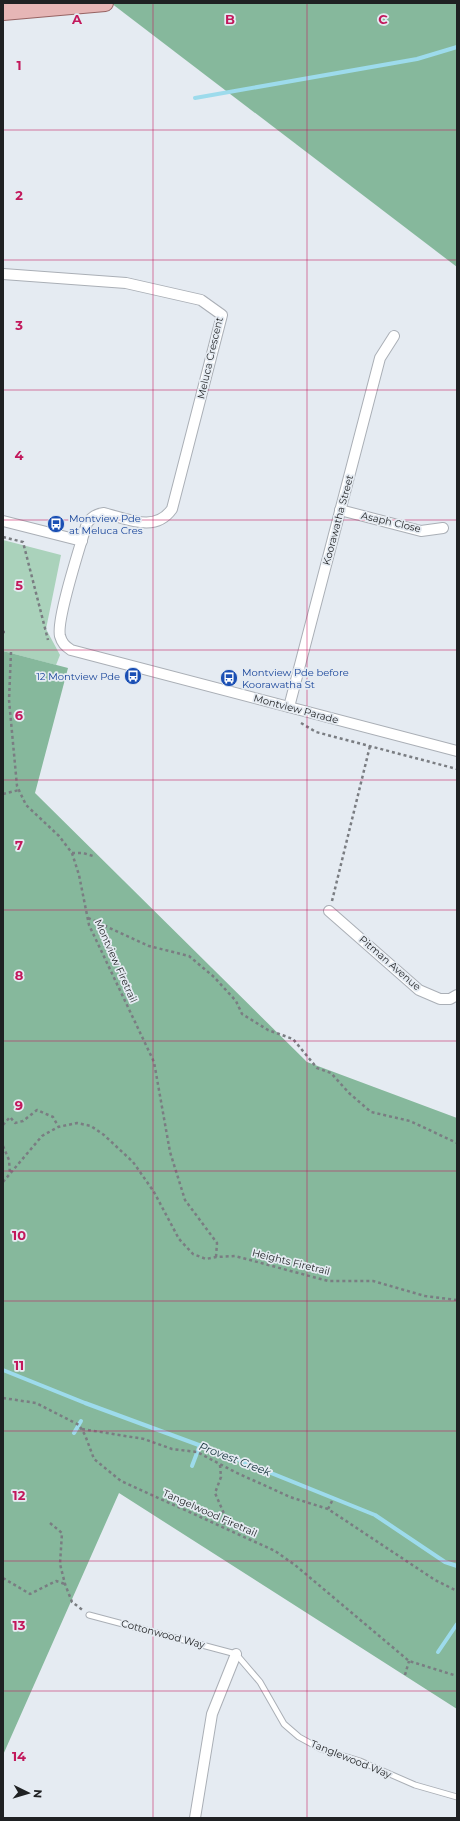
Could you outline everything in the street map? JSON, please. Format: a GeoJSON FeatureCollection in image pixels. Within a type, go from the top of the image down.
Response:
{"type":"FeatureCollection","features":[{"type":"Feature","properties":{"kind":"main road"},"geometry":{"type":"LineString","coordinates":[[3,12],[106,3]]}},
{"type":"Feature","properties":{"kind":"street","name":"Meluca Crescent"},"geometry":{"type":"LineString","coordinates":[[3,274],[126,283],[201,300],[222,315],[172,509],[167,516],[153,523],[145,523],[104,513],[98,514],[87,523],[82,541]]}},
{"type":"Feature","properties":{"kind":"street","name":"Koorawatha Street"},"geometry":{"type":"LineString","coordinates":[[289,707],[380,358],[394,336]]}},
{"type":"Feature","properties":{"kind":"street","name":"Asaph Close"},"geometry":{"type":"LineString","coordinates":[[340,510],[421,531],[443,528]]}},
{"type":"Feature","properties":{"kind":"street"},"geometry":{"type":"LineString","coordinates":[[3,521],[82,541]]}},
{"type":"Feature","properties":{"kind":"street","name":"Montview Parade"},"geometry":{"type":"LineString","coordinates":[[82,541],[61,617],[60,635],[64,645],[71,650],[457,751]]}},
{"type":"Feature","properties":{"kind":"street","name":"Pitman Avenue"},"geometry":{"type":"LineString","coordinates":[[330,911],[419,990],[440,999],[450,999],[457,995]]}},
{"type":"Feature","properties":{"kind":"street"},"geometry":{"type":"LineString","coordinates":[[195,1818],[212,1714],[236,1654]]}},
{"type":"Feature","properties":{"kind":"lane","name":"Cottonwood Way"},"geometry":{"type":"LineString","coordinates":[[89,1615],[236,1654]]}},
{"type":"Feature","properties":{"kind":"lane","name":"Tanglewood Way"},"geometry":{"type":"LineString","coordinates":[[236,1654],[260,1682],[284,1724],[299,1737],[321,1749],[360,1761],[415,1785],[457,1797]]}},
{"type":"Feature","properties":{"kind":"path"},"geometry":{"type":"LineString","coordinates":[[3,537],[23,542],[50,643]]}},
{"type":"Feature","properties":{"kind":"path","name":"Montview Firetrail"},"geometry":{"type":"LineString","coordinates":[[11,652],[9,700],[18,790],[26,806],[59,836],[72,853],[79,875],[90,925],[154,1062],[170,1152],[185,1200],[217,1244],[216,1256]]}},
{"type":"Feature","properties":{"kind":"path"},"geometry":{"type":"LineString","coordinates":[[299,721],[316,732],[457,768]]}},
{"type":"Feature","properties":{"kind":"path"},"geometry":{"type":"LineString","coordinates":[[330,911],[370,746]]}},
{"type":"Feature","properties":{"kind":"path"},"geometry":{"type":"LineString","coordinates":[[3,794],[18,790]]}},
{"type":"Feature","properties":{"kind":"path"},"geometry":{"type":"LineString","coordinates":[[72,853],[83,852],[93,856]]}},
{"type":"Feature","properties":{"kind":"path"},"geometry":{"type":"LineString","coordinates":[[88,918],[149,946],[189,956],[214,977],[236,1001],[242,1014],[268,1030],[293,1040],[317,1068],[331,1073],[349,1093],[371,1112],[410,1121],[457,1143]]}},
{"type":"Feature","properties":{"kind":"path"},"geometry":{"type":"LineString","coordinates":[[3,1125],[10,1117],[15,1123],[23,1121],[37,1110],[53,1117],[58,1127]]}},
{"type":"Feature","properties":{"kind":"path"},"geometry":{"type":"LineString","coordinates":[[3,1182],[42,1136],[58,1127],[77,1123],[91,1126],[104,1135],[133,1162],[154,1192],[179,1239],[192,1254],[206,1259],[216,1256]]}},
{"type":"Feature","properties":{"kind":"path"},"geometry":{"type":"LineString","coordinates":[[3,1146],[9,1160],[10,1174]]}},
{"type":"Feature","properties":{"kind":"path","name":"Heights Firetrail"},"geometry":{"type":"LineString","coordinates":[[216,1256],[235,1256],[328,1281],[373,1281],[425,1296],[457,1300]]}},
{"type":"Feature","properties":{"kind":"path"},"geometry":{"type":"LineString","coordinates":[[3,1398],[36,1403],[63,1416],[82,1429],[144,1439],[172,1449],[197,1452],[290,1497],[328,1509],[435,1580],[457,1592]]}},
{"type":"Feature","properties":{"kind":"path","name":"Tangelwood Firetrail"},"geometry":{"type":"LineString","coordinates":[[82,1429],[94,1459],[121,1481],[275,1551],[295,1565],[409,1661]]}},
{"type":"Feature","properties":{"kind":"path"},"geometry":{"type":"LineString","coordinates":[[220,1464],[221,1477],[215,1492],[225,1516],[223,1528]]}},
{"type":"Feature","properties":{"kind":"path"},"geometry":{"type":"LineString","coordinates":[[328,1509],[333,1499]]}},
{"type":"Feature","properties":{"kind":"path"},"geometry":{"type":"LineString","coordinates":[[50,1523],[62,1533],[60,1564],[65,1584],[72,1602],[89,1615]]}},
{"type":"Feature","properties":{"kind":"path"},"geometry":{"type":"LineString","coordinates":[[3,1578],[30,1594],[56,1581],[65,1584]]}},
{"type":"Feature","properties":{"kind":"path"},"geometry":{"type":"LineString","coordinates":[[405,1675],[409,1661],[457,1676]]}},
{"type":"Feature","properties":{"kind":"green space"},"geometry":{"type":"Polygon","coordinates":[[[111,3],[457,3],[457,267],[111,3]]]}},
{"type":"Feature","properties":{"kind":"green space"},"geometry":{"type":"Polygon","coordinates":[[[3,540],[61,555],[46,629],[60,655],[56,665],[3,651],[3,540]]]}},
{"type":"Feature","properties":{"kind":"green space"},"geometry":{"type":"Polygon","coordinates":[[[3,651],[68,668],[35,793],[307,1062],[457,1118],[457,1709],[119,1493],[3,1755],[3,651]]]}},
{"type":"Feature","properties":{"kind":"waterway"},"geometry":{"type":"LineString","coordinates":[[195,98],[417,59],[457,47]]}},
{"type":"Feature","properties":{"kind":"waterway","name":"Provest Creek"},"geometry":{"type":"LineString","coordinates":[[3,1370],[85,1403],[234,1458],[375,1515],[445,1562],[457,1566]]}},
{"type":"Feature","properties":{"kind":"waterway"},"geometry":{"type":"LineString","coordinates":[[74,1433],[81,1421]]}},
{"type":"Feature","properties":{"kind":"waterway"},"geometry":{"type":"LineString","coordinates":[[192,1466],[200,1445]]}},
{"type":"Feature","properties":{"kind":"waterway"},"geometry":{"type":"LineString","coordinates":[[438,1652],[457,1624]]}},
{"type":"Feature","properties":{"kind":"place","name":"Montview Pde at Meluca Cres"},"geometry":{"type":"Point","coordinates":[56,524]}},
{"type":"Feature","properties":{"kind":"place","name":"12 Montview Pde"},"geometry":{"type":"Point","coordinates":[133,676]}},
{"type":"Feature","properties":{"kind":"place","name":"Montview Pde before Koorawatha St"},"geometry":{"type":"Point","coordinates":[229,678]}}]}
